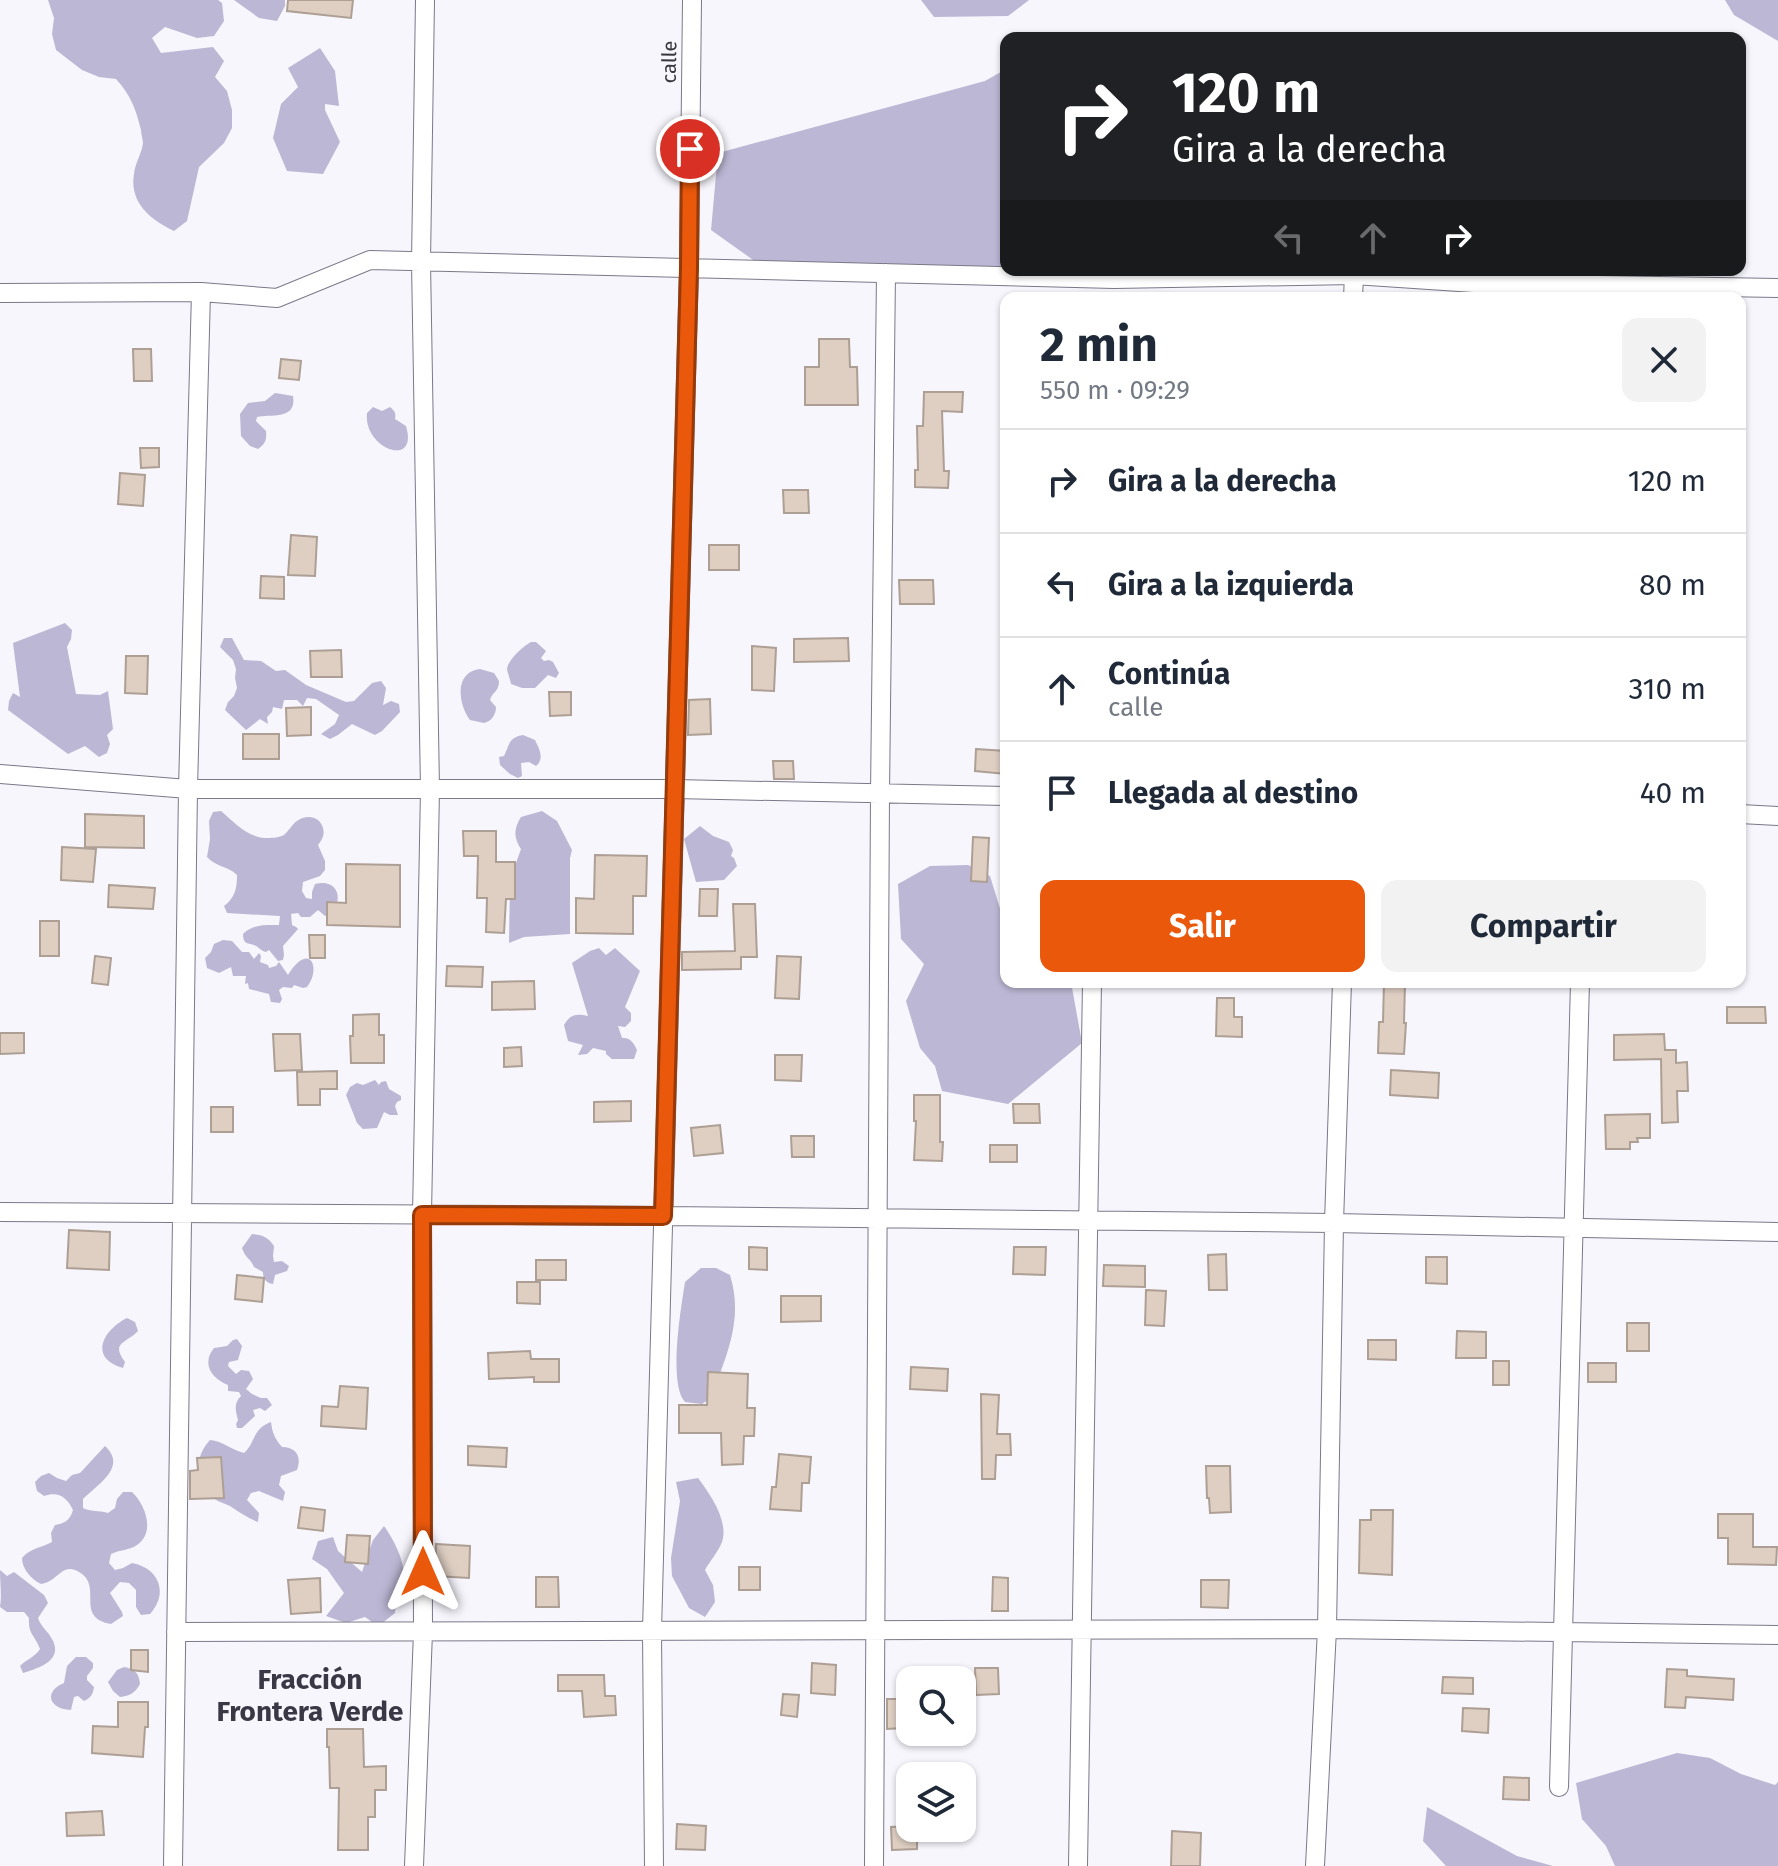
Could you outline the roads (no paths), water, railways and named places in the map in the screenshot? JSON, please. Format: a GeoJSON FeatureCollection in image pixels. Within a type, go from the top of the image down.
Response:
{"type":"FeatureCollection","features":[{"type":"Feature","properties":{"kind":"street"},"geometry":{"type":"LineString","coordinates":[[414,1866],[423,1632],[422,1215],[430,789],[421,262],[425,0]]}},
{"type":"Feature","properties":{"kind":"street","name":"calle"},"geometry":{"type":"LineString","coordinates":[[654,1866],[652,1631],[689,268],[692,0]]}},
{"type":"Feature","properties":{"kind":"street"},"geometry":{"type":"LineString","coordinates":[[0,293],[201,292],[277,298],[370,260],[1114,279],[1294,276]]}},
{"type":"Feature","properties":{"kind":"street"},"geometry":{"type":"LineString","coordinates":[[874,1866],[886,273]]}},
{"type":"Feature","properties":{"kind":"street"},"geometry":{"type":"LineString","coordinates":[[1369,276],[1598,292],[1778,288]]}},
{"type":"Feature","properties":{"kind":"street"},"geometry":{"type":"LineString","coordinates":[[1113,292],[1114,279]]}},
{"type":"Feature","properties":{"kind":"street"},"geometry":{"type":"LineString","coordinates":[[173,1866],[188,789],[201,292]]}},
{"type":"Feature","properties":{"kind":"street"},"geometry":{"type":"LineString","coordinates":[[0,774],[188,789],[675,789],[1000,796]]}},
{"type":"Feature","properties":{"kind":"street"},"geometry":{"type":"LineString","coordinates":[[1746,814],[1778,816]]}},
{"type":"Feature","properties":{"kind":"street"},"geometry":{"type":"LineString","coordinates":[[1078,1866],[1092,988]]}},
{"type":"Feature","properties":{"kind":"street"},"geometry":{"type":"LineString","coordinates":[[1315,1866],[1327,1629],[1342,988]]}},
{"type":"Feature","properties":{"kind":"street"},"geometry":{"type":"LineString","coordinates":[[1559,1787],[1580,988]]}},
{"type":"Feature","properties":{"kind":"street"},"geometry":{"type":"LineString","coordinates":[[0,1212],[1334,1223],[1778,1232]]}},
{"type":"Feature","properties":{"kind":"street"},"geometry":{"type":"LineString","coordinates":[[176,1632],[1327,1629],[1778,1635]]}},
{"type":"Feature","properties":{"kind":"district","name":"Fracción Frontera Verde"},"geometry":{"type":"Point","coordinates":[310,1695]}}]}
